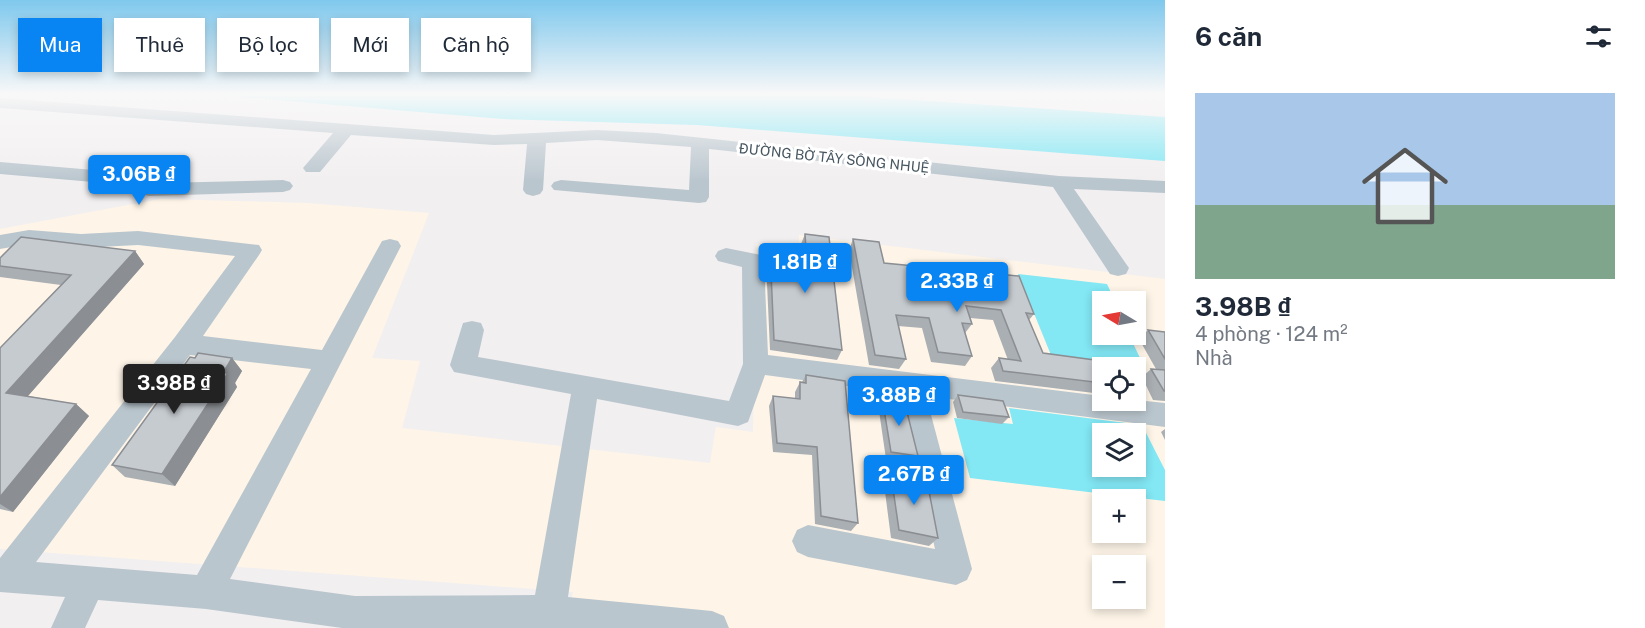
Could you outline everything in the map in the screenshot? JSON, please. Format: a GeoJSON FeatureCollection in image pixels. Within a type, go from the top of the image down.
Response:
{"type":"FeatureCollection","features":[{"type":"Feature","properties":{"kind":"street","name":"ĐƯỜNG BỜ TÂY SÔNG NHUỆ"},"geometry":{"type":"LineString","coordinates":[[274,123],[345,131],[494,140],[597,135],[656,138],[1059,183],[1165,187]]}},
{"type":"Feature","properties":{"kind":"street"},"geometry":{"type":"LineString","coordinates":[[313,168],[345,131]]}},
{"type":"Feature","properties":{"kind":"street"},"geometry":{"type":"LineString","coordinates":[[533,190],[537,138]]}},
{"type":"Feature","properties":{"kind":"street"},"geometry":{"type":"LineString","coordinates":[[561,186],[699,197],[700,143]]}},
{"type":"Feature","properties":{"kind":"street"},"geometry":{"type":"LineString","coordinates":[[0,168],[152,181],[149,190],[284,186]]}},
{"type":"Feature","properties":{"kind":"street"},"geometry":{"type":"LineString","coordinates":[[1059,183],[1118,268]]}},
{"type":"Feature","properties":{"kind":"street"},"geometry":{"type":"LineString","coordinates":[[0,266],[30,237]]}},
{"type":"Feature","properties":{"kind":"street"},"geometry":{"type":"LineString","coordinates":[[0,242],[30,237],[81,241],[138,238],[251,250],[184,344],[3,576]]}},
{"type":"Feature","properties":{"kind":"street"},"geometry":{"type":"LineString","coordinates":[[206,592],[390,246]]}},
{"type":"Feature","properties":{"kind":"street"},"geometry":{"type":"LineString","coordinates":[[472,330],[463,365],[738,414],[756,364],[753,261],[726,256]]}},
{"type":"Feature","properties":{"kind":"street"},"geometry":{"type":"LineString","coordinates":[[184,344],[328,361]]}},
{"type":"Feature","properties":{"kind":"street"},"geometry":{"type":"LineString","coordinates":[[756,364],[1165,415]]}},
{"type":"Feature","properties":{"kind":"street"},"geometry":{"type":"LineString","coordinates":[[808,541],[956,569],[910,384]]}},
{"type":"Feature","properties":{"kind":"street"},"geometry":{"type":"LineString","coordinates":[[546,620],[586,386]]}},
{"type":"Feature","properties":{"kind":"street"},"geometry":{"type":"LineString","coordinates":[[3,576],[206,592],[364,621],[546,620],[712,628]]}},
{"type":"Feature","properties":{"kind":"street"},"geometry":{"type":"LineString","coordinates":[[68,628],[89,582]]}},
{"type":"Feature","properties":{"kind":"shaded area"},"geometry":{"type":"Polygon","coordinates":[[[160,199],[307,203],[429,213],[372,358],[420,361],[402,428],[710,463],[716,427],[753,432],[756,244],[799,248],[799,235],[1165,279],[1165,628],[564,628],[573,592],[0,549],[0,229],[160,199]]]}},
{"type":"Feature","properties":{"kind":"water"},"geometry":{"type":"Polygon","coordinates":[[[642,123],[1165,123],[1165,161],[697,125],[642,123]]]}},
{"type":"Feature","properties":{"kind":"water"},"geometry":{"type":"Polygon","coordinates":[[[1018,274],[1107,284],[1110,291],[1092,291],[1092,345],[1134,345],[1140,357],[1092,357],[1092,365],[1053,360],[1018,274]]]}},
{"type":"Feature","properties":{"kind":"water"},"geometry":{"type":"Polygon","coordinates":[[[1009,408],[1126,423],[1092,423],[1092,477],[1146,477],[1146,433],[1165,470],[1165,501],[1146,499],[1146,489],[1092,489],[1092,492],[970,478],[954,418],[1013,424],[1009,408]]]}},
{"type":"Feature","properties":{"kind":"building"},"geometry":{"type":"Polygon","coordinates":[[[805,234],[829,237],[842,350],[774,340],[770,250],[767,244],[806,249],[805,234]]]}},
{"type":"Feature","properties":{"kind":"building"},"geometry":{"type":"Polygon","coordinates":[[[21,237],[135,251],[6,393],[76,404],[0,497],[0,348],[71,275],[0,266],[0,258],[21,237]]]}},
{"type":"Feature","properties":{"kind":"building"},"geometry":{"type":"Polygon","coordinates":[[[853,239],[879,242],[884,263],[1019,276],[1034,314],[1026,313],[1043,353],[1092,360],[1092,382],[1003,371],[999,358],[1021,361],[1001,310],[966,306],[972,324],[962,323],[972,356],[938,352],[929,318],[896,315],[906,359],[875,355],[853,239]]]}},
{"type":"Feature","properties":{"kind":"building"},"geometry":{"type":"Polygon","coordinates":[[[1148,330],[1165,332],[1165,359],[1148,330]]]}},
{"type":"Feature","properties":{"kind":"building"},"geometry":{"type":"Polygon","coordinates":[[[198,353],[232,358],[223,373],[228,373],[162,474],[112,465],[190,357],[195,358],[198,353]]]}},
{"type":"Feature","properties":{"kind":"building"},"geometry":{"type":"Polygon","coordinates":[[[1151,369],[1165,370],[1165,391],[1164,391],[1151,369]]]}},
{"type":"Feature","properties":{"kind":"building"},"geometry":{"type":"Polygon","coordinates":[[[806,375],[845,381],[858,523],[821,516],[817,447],[777,443],[773,396],[800,399],[800,382],[806,383],[806,375]]]}},
{"type":"Feature","properties":{"kind":"building"},"geometry":{"type":"Polygon","coordinates":[[[958,395],[1003,401],[1009,417],[963,412],[958,395]]]}},
{"type":"Feature","properties":{"kind":"building"},"geometry":{"type":"Polygon","coordinates":[[[882,397],[904,400],[918,456],[891,452],[882,397]]]}},
{"type":"Feature","properties":{"kind":"building"},"geometry":{"type":"Polygon","coordinates":[[[891,475],[927,481],[938,538],[899,530],[891,475]]]}}]}
